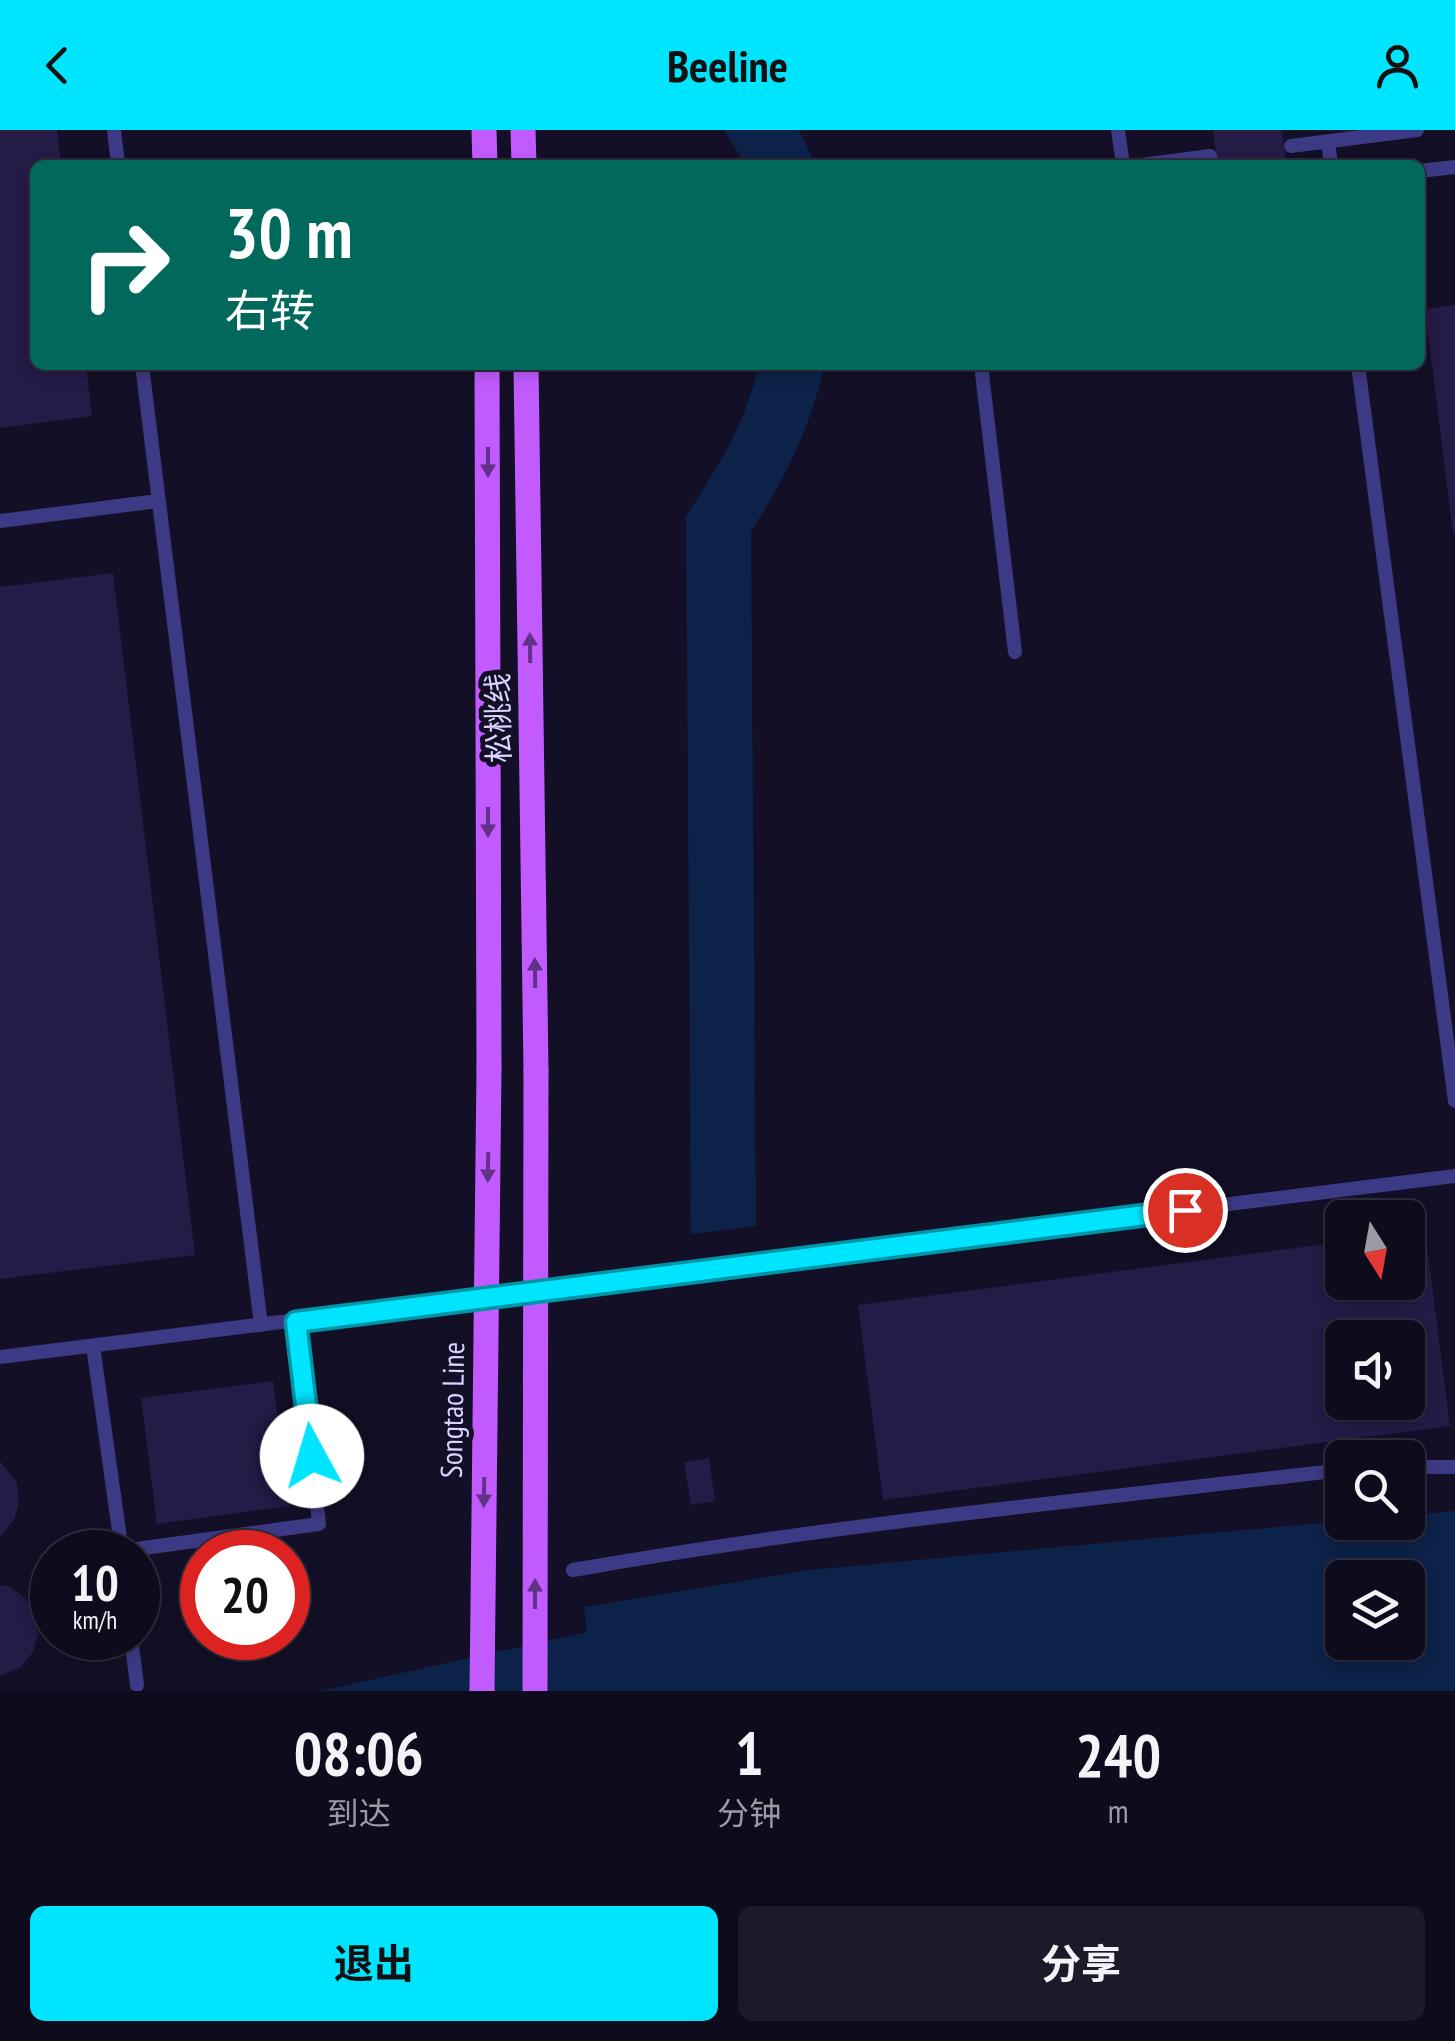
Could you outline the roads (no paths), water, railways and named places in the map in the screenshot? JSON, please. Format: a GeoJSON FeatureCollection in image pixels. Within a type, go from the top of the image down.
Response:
{"type":"FeatureCollection","features":[{"type":"Feature","properties":{"kind":"main road"},"geometry":{"type":"LineString","coordinates":[[484,130],[485,160]]}},
{"type":"Feature","properties":{"kind":"main road"},"geometry":{"type":"LineString","coordinates":[[523,130],[524,160]]}},
{"type":"Feature","properties":{"kind":"main road","name":"松桃线"},"geometry":{"type":"LineString","coordinates":[[488,370],[489,1069]]}},
{"type":"Feature","properties":{"kind":"main road","name":"松桃线"},"geometry":{"type":"LineString","coordinates":[[526,370],[536,1071],[535,1691]]}},
{"type":"Feature","properties":{"kind":"main road","name":"Songtao Line"},"geometry":{"type":"LineString","coordinates":[[482,1691],[489,1069]]}},
{"type":"Feature","properties":{"kind":"lane"},"geometry":{"type":"LineString","coordinates":[[114,130],[117,160]]}},
{"type":"Feature","properties":{"kind":"lane"},"geometry":{"type":"LineString","coordinates":[[1118,130],[1122,160]]}},
{"type":"Feature","properties":{"kind":"lane"},"geometry":{"type":"LineString","coordinates":[[1291,146],[1417,130]]}},
{"type":"Feature","properties":{"kind":"lane"},"geometry":{"type":"LineString","coordinates":[[1328,141],[1331,160]]}},
{"type":"Feature","properties":{"kind":"lane"},"geometry":{"type":"LineString","coordinates":[[1179,160],[1210,156]]}},
{"type":"Feature","properties":{"kind":"lane"},"geometry":{"type":"LineString","coordinates":[[1425,171],[1455,167]]}},
{"type":"Feature","properties":{"kind":"lane"},"geometry":{"type":"LineString","coordinates":[[143,370],[262,1325]]}},
{"type":"Feature","properties":{"kind":"lane"},"geometry":{"type":"LineString","coordinates":[[981,370],[1015,652]]}},
{"type":"Feature","properties":{"kind":"lane"},"geometry":{"type":"LineString","coordinates":[[1359,370],[1455,1100]]}},
{"type":"Feature","properties":{"kind":"lane"},"geometry":{"type":"LineString","coordinates":[[0,520],[158,501]]}},
{"type":"Feature","properties":{"kind":"lane"},"geometry":{"type":"LineString","coordinates":[[0,1357],[1455,1176]]}},
{"type":"Feature","properties":{"kind":"lane"},"geometry":{"type":"LineString","coordinates":[[160,1547],[319,1524],[296,1322]]}},
{"type":"Feature","properties":{"kind":"lane"},"geometry":{"type":"LineString","coordinates":[[93,1346],[119,1530]]}},
{"type":"Feature","properties":{"kind":"lane"},"geometry":{"type":"LineString","coordinates":[[1425,1467],[1455,1466]]}},
{"type":"Feature","properties":{"kind":"lane"},"geometry":{"type":"LineString","coordinates":[[573,1570],[831,1530],[1325,1472]]}},
{"type":"Feature","properties":{"kind":"lane"},"geometry":{"type":"LineString","coordinates":[[134,1660],[137,1685]]}},
{"type":"Feature","properties":{"kind":"water"},"geometry":{"type":"Polygon","coordinates":[[[724,130],[799,130],[814,160],[743,160],[724,130]]]}},
{"type":"Feature","properties":{"kind":"water"},"geometry":{"type":"Polygon","coordinates":[[[757,370],[824,370],[796,451],[751,531],[756,1226],[691,1234],[686,516],[730,444],[757,370]]]}},
{"type":"Feature","properties":{"kind":"water"},"geometry":{"type":"Polygon","coordinates":[[[1455,1511],[1455,1691],[321,1691],[587,1632],[584,1607],[809,1570],[1325,1523],[1325,1540],[1425,1540],[1425,1514],[1455,1511]]]}}]}
